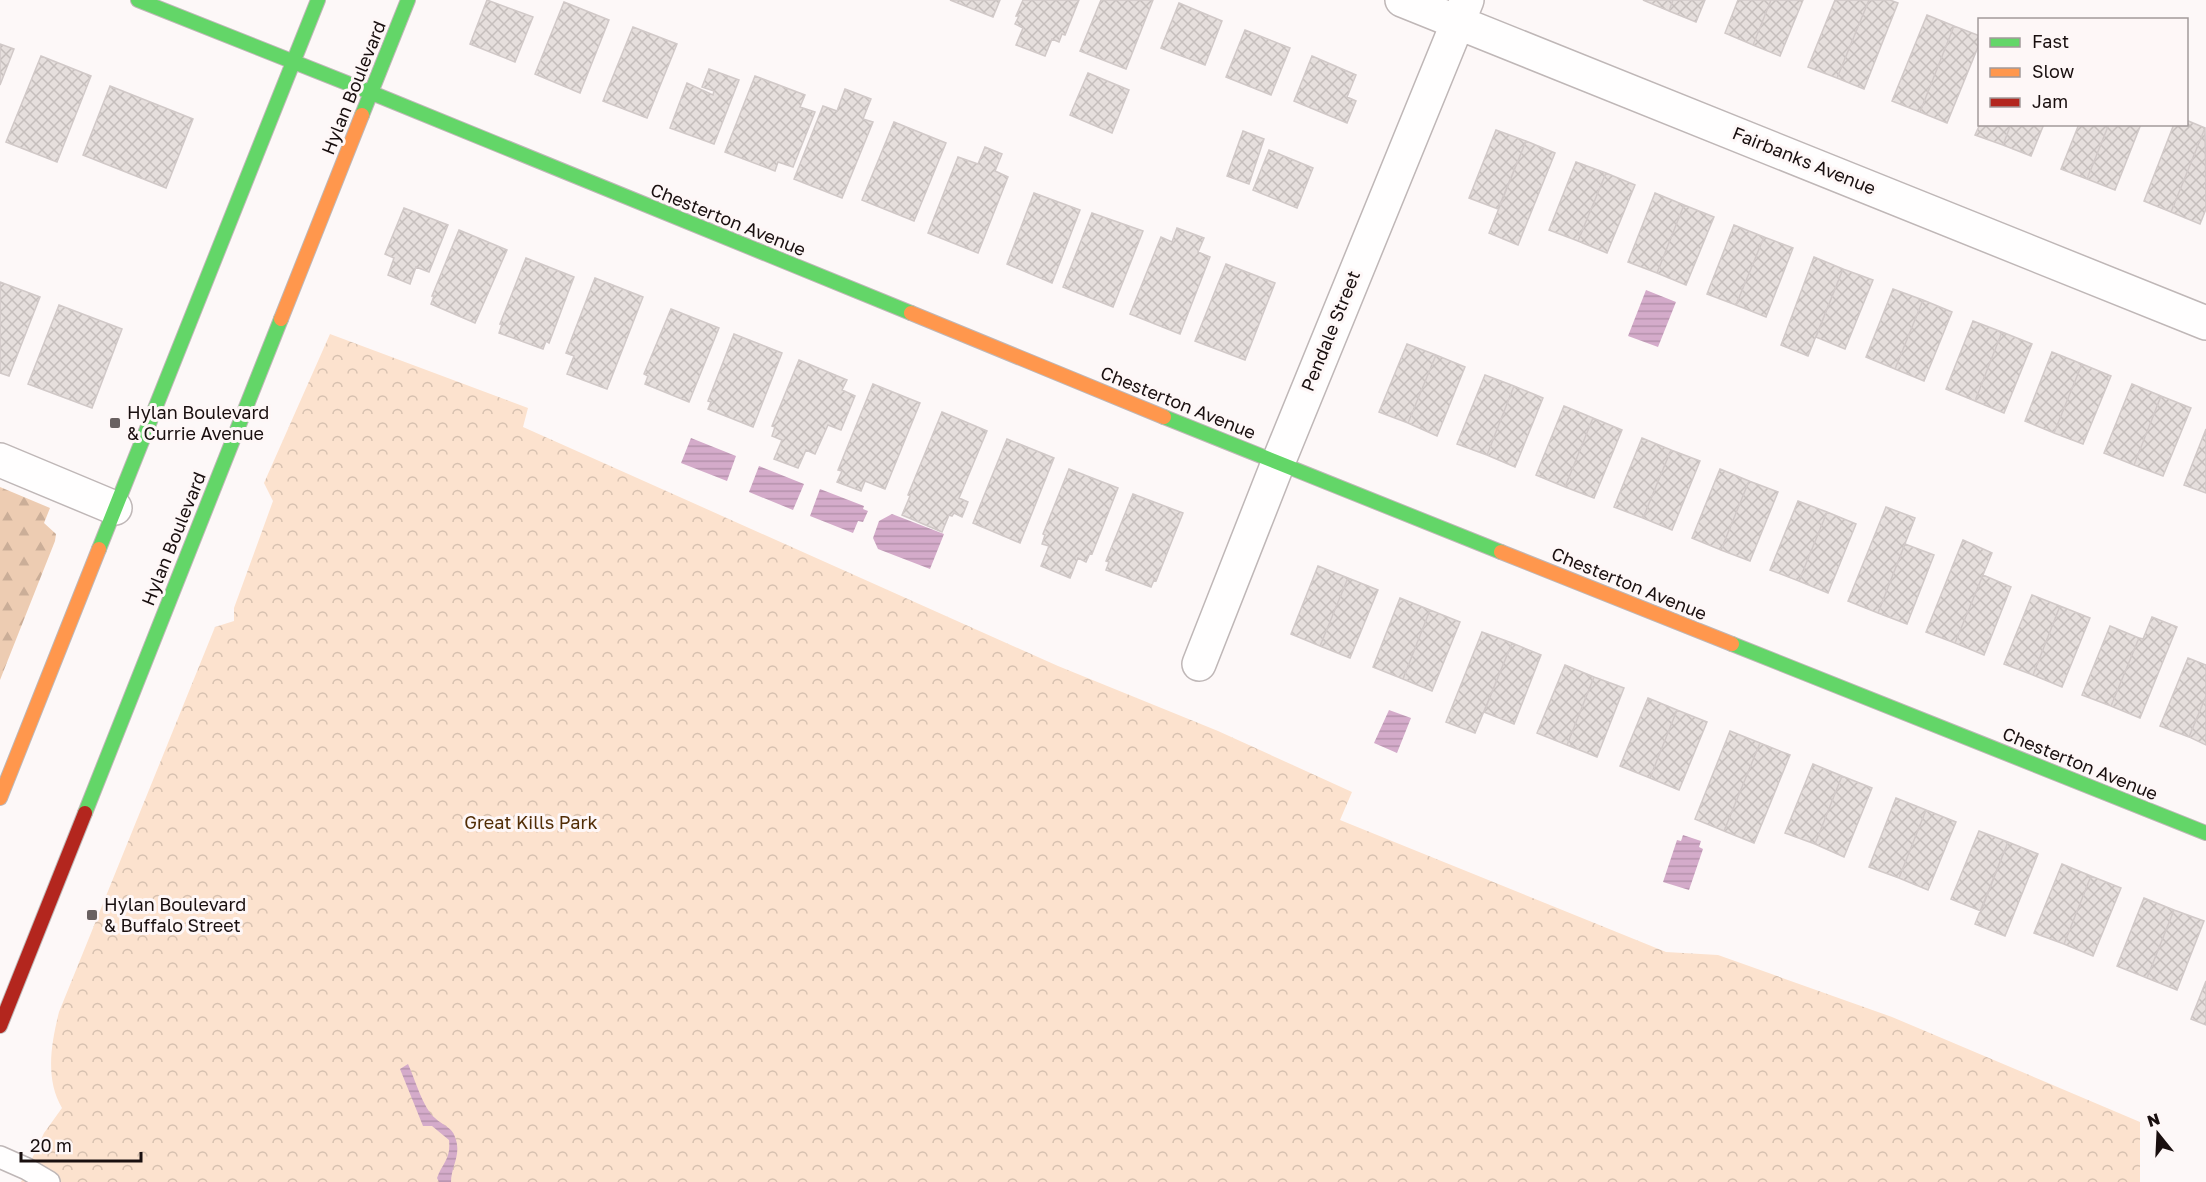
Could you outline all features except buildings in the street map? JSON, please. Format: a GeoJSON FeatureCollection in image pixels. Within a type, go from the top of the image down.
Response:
{"type":"FeatureCollection","features":[{"type":"Feature","properties":{"kind":"street","name":"Chesterton Avenue"},"geometry":{"type":"LineString","coordinates":[[138,0],[372,93],[1278,463],[2206,833]]}},
{"type":"Feature","properties":{"kind":"street"},"geometry":{"type":"LineString","coordinates":[[0,798],[318,0]]}},
{"type":"Feature","properties":{"kind":"street","name":"Hylan Boulevard"},"geometry":{"type":"LineString","coordinates":[[0,1026],[408,0]]}},
{"type":"Feature","properties":{"kind":"street","name":"Fairbanks Avenue"},"geometry":{"type":"LineString","coordinates":[[1402,0],[1462,11],[2206,323]]}},
{"type":"Feature","properties":{"kind":"street","name":"Pendale Street"},"geometry":{"type":"LineString","coordinates":[[1199,664],[1278,463],[1462,11]]}},
{"type":"Feature","properties":{"kind":"street"},"geometry":{"type":"LineString","coordinates":[[0,460],[115,508]]}},
{"type":"Feature","properties":{"kind":"lane"},"geometry":{"type":"LineString","coordinates":[[0,1157],[49,1182]]}},
{"type":"Feature","properties":{"kind":"green space","name":"Great Kills Park"},"geometry":{"type":"Polygon","coordinates":[[[330,334],[528,408],[523,427],[1058,666],[1218,731],[1352,792],[1340,820],[1666,952],[1718,955],[1892,1017],[2140,1122],[2140,1182],[21,1182],[44,1133],[62,1108],[51,1073],[52,1049],[59,1012],[215,627],[234,621],[234,608],[273,501],[264,483],[330,334]]]}},
{"type":"Feature","properties":{"kind":"green space"},"geometry":{"type":"Polygon","coordinates":[[[0,487],[50,508],[44,523],[56,534],[0,680],[0,487]]]}},
{"type":"Feature","properties":{"kind":"shaded area"},"geometry":{"type":"Polygon","coordinates":[[[1646,290],[1676,302],[1658,347],[1628,336],[1646,290]]]}},
{"type":"Feature","properties":{"kind":"shaded area"},"geometry":{"type":"Polygon","coordinates":[[[691,438],[736,456],[727,481],[681,463],[691,438]]]}},
{"type":"Feature","properties":{"kind":"shaded area"},"geometry":{"type":"Polygon","coordinates":[[[759,466],[804,484],[793,510],[749,492],[759,466]]]}},
{"type":"Feature","properties":{"kind":"shaded area"},"geometry":{"type":"Polygon","coordinates":[[[820,489],[864,506],[863,509],[868,511],[863,522],[858,521],[853,533],[810,516],[820,489]]]}},
{"type":"Feature","properties":{"kind":"shaded area"},"geometry":{"type":"Polygon","coordinates":[[[892,514],[944,534],[930,569],[878,549],[873,538],[879,521],[892,514]]]}},
{"type":"Feature","properties":{"kind":"shaded area"},"geometry":{"type":"Polygon","coordinates":[[[1389,710],[1411,718],[1397,753],[1374,743],[1389,710]]]}},
{"type":"Feature","properties":{"kind":"shaded area"},"geometry":{"type":"Polygon","coordinates":[[[1683,835],[1701,841],[1699,847],[1703,849],[1689,890],[1663,882],[1677,840],[1681,841],[1683,835]]]}},
{"type":"Feature","properties":{"kind":"shaded area"},"geometry":{"type":"Polygon","coordinates":[[[408,1064],[427,1107],[435,1118],[452,1131],[455,1137],[457,1155],[451,1182],[439,1182],[437,1178],[448,1156],[449,1140],[432,1126],[423,1126],[400,1069],[408,1064]]]}},
{"type":"Feature","properties":{"kind":"traffic: fast"},"geometry":{"type":"LineString","coordinates":[[138,0],[911,313]]}},
{"type":"Feature","properties":{"kind":"traffic: fast"},"geometry":{"type":"LineString","coordinates":[[99,549],[318,0]]}},
{"type":"Feature","properties":{"kind":"traffic: fast"},"geometry":{"type":"LineString","coordinates":[[362,115],[408,0]]}},
{"type":"Feature","properties":{"kind":"traffic: fast"},"geometry":{"type":"LineString","coordinates":[[85,813],[281,319]]}},
{"type":"Feature","properties":{"kind":"traffic: fast"},"geometry":{"type":"LineString","coordinates":[[1164,417],[1501,552]]}},
{"type":"Feature","properties":{"kind":"traffic: fast"},"geometry":{"type":"LineString","coordinates":[[1732,644],[2206,833]]}},
{"type":"Feature","properties":{"kind":"traffic: slow"},"geometry":{"type":"LineString","coordinates":[[281,319],[362,115]]}},
{"type":"Feature","properties":{"kind":"traffic: slow"},"geometry":{"type":"LineString","coordinates":[[911,313],[1164,417]]}},
{"type":"Feature","properties":{"kind":"traffic: slow"},"geometry":{"type":"LineString","coordinates":[[0,798],[99,549]]}},
{"type":"Feature","properties":{"kind":"traffic: slow"},"geometry":{"type":"LineString","coordinates":[[1501,552],[1732,644]]}},
{"type":"Feature","properties":{"kind":"traffic: jam"},"geometry":{"type":"LineString","coordinates":[[0,1026],[85,813]]}},
{"type":"Feature","properties":{"kind":"place","name":"Hylan Boulevard & Currie Avenue"},"geometry":{"type":"Point","coordinates":[115,423]}},
{"type":"Feature","properties":{"kind":"place","name":"Hylan Boulevard & Buffalo Street"},"geometry":{"type":"Point","coordinates":[92,915]}}]}
